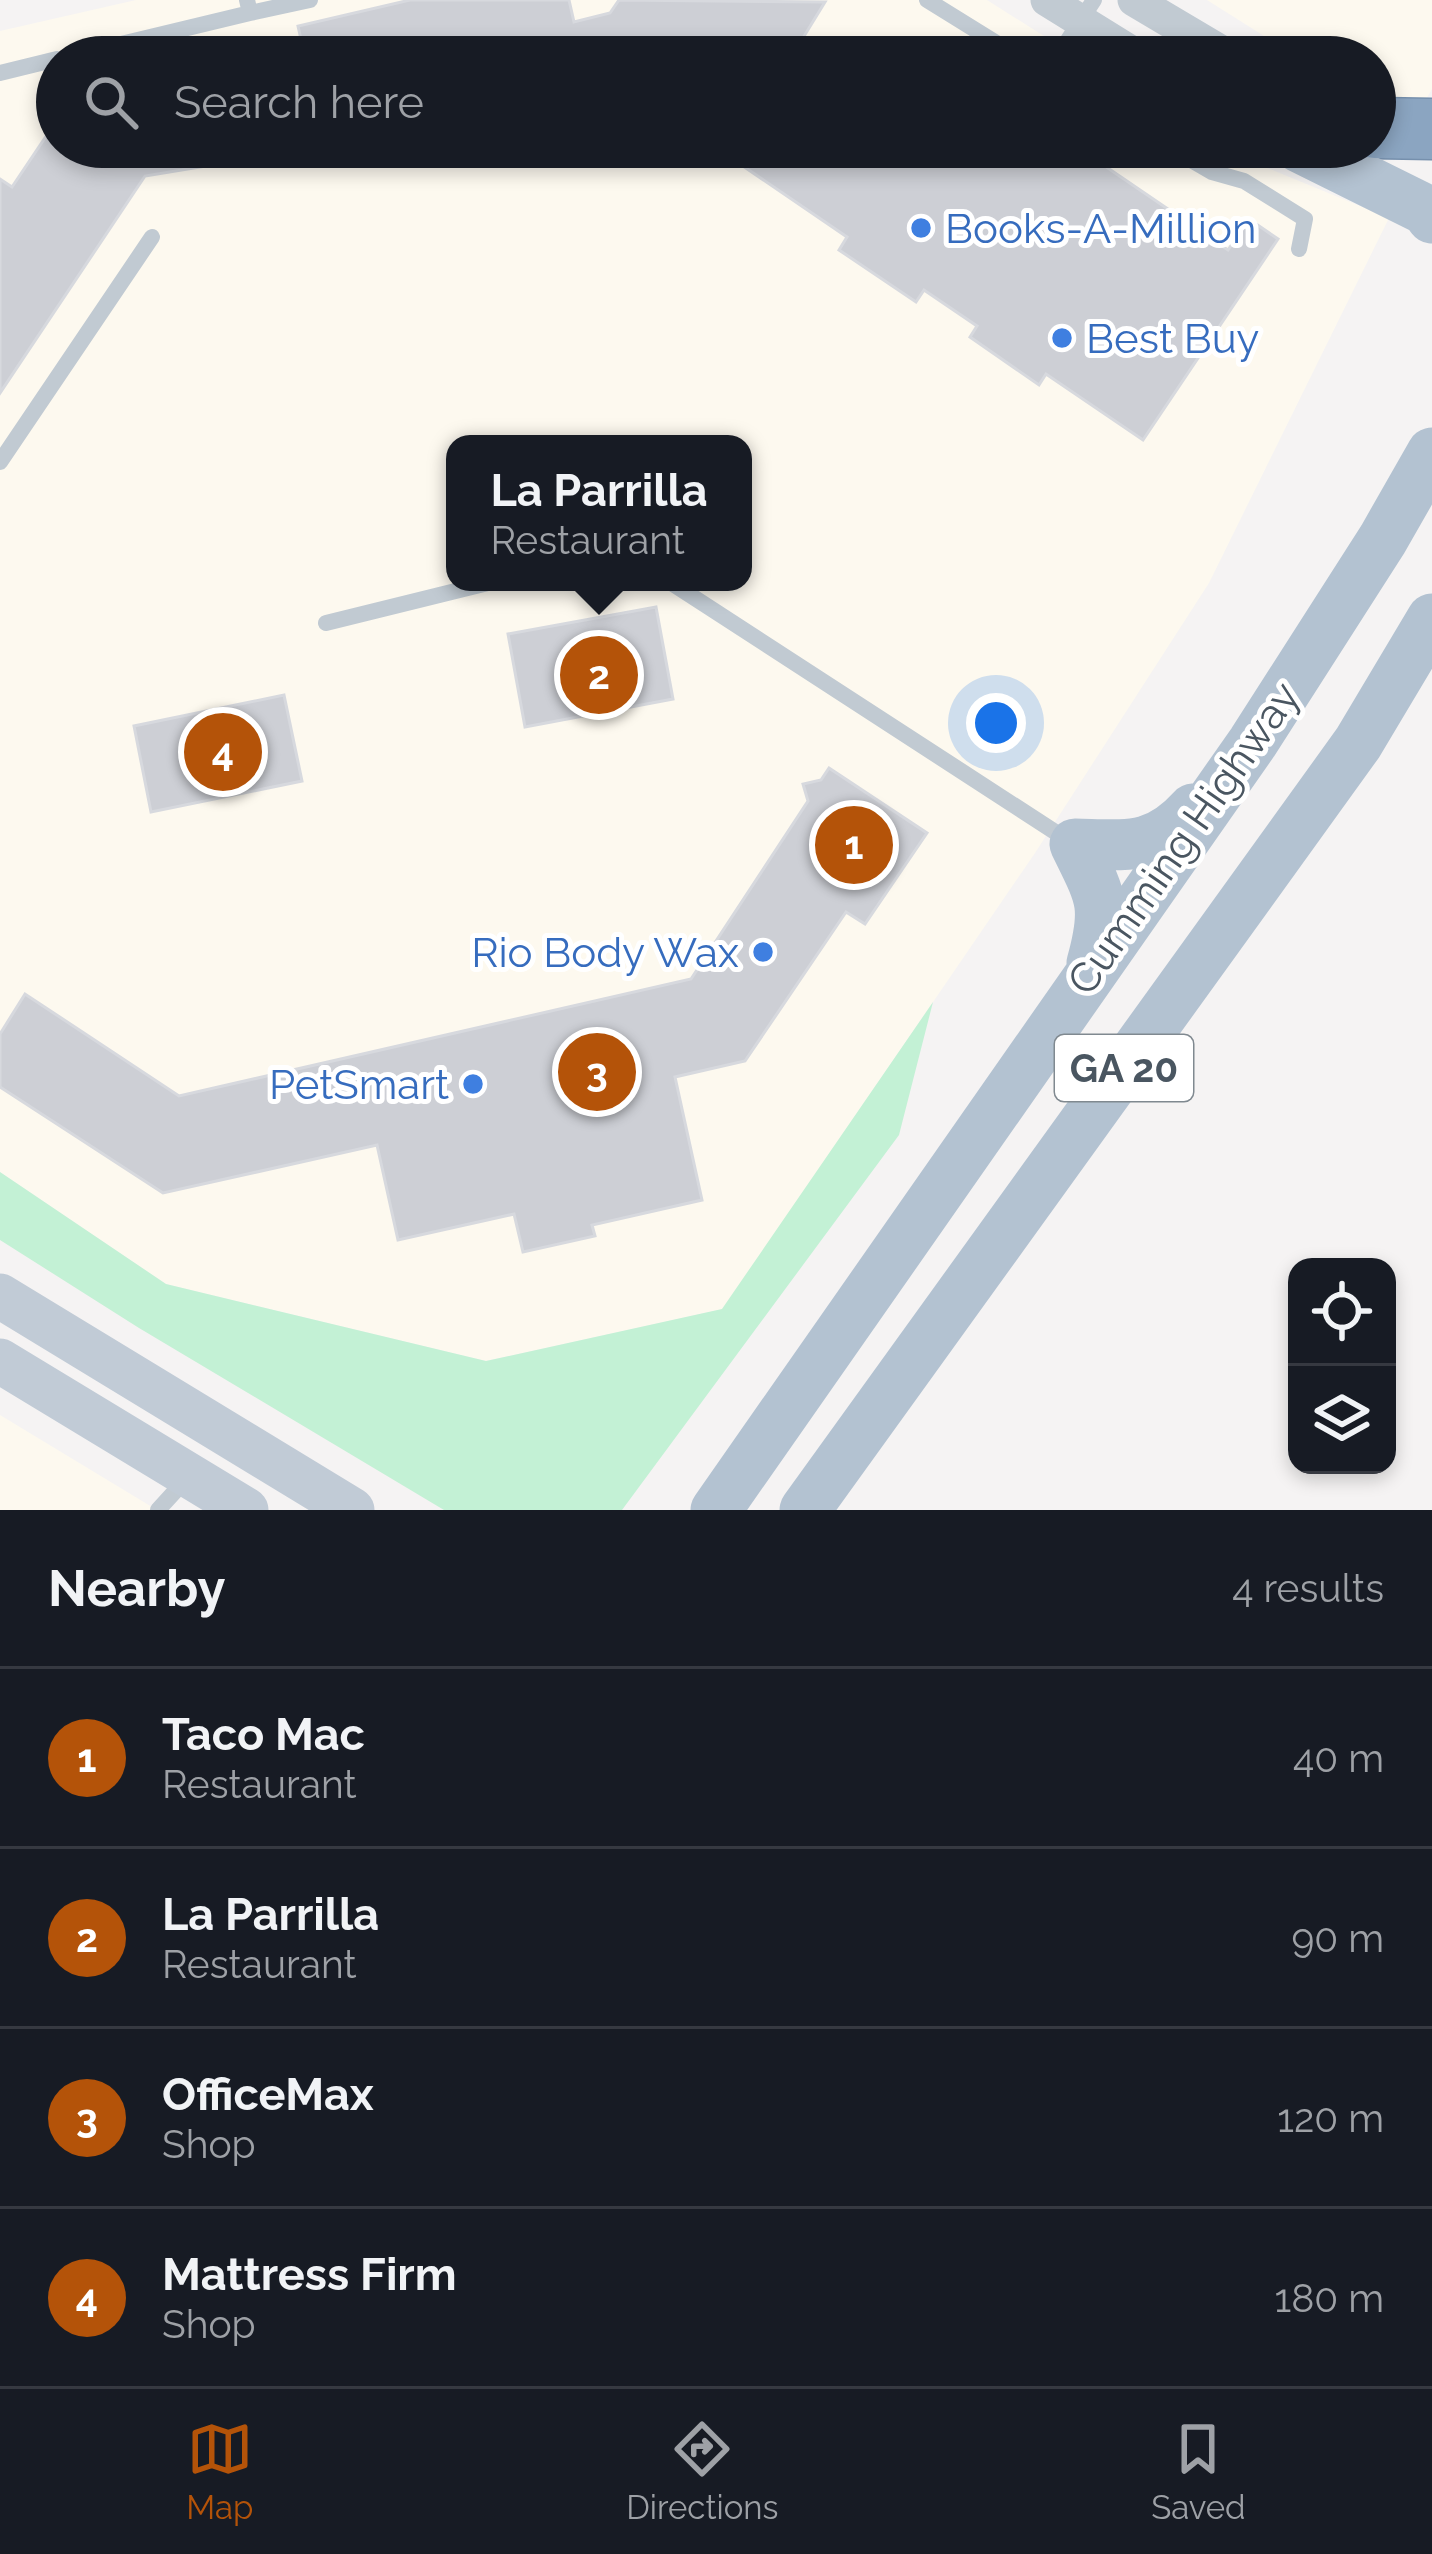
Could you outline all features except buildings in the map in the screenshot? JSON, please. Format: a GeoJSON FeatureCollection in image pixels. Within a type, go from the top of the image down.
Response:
{"type":"FeatureCollection","features":[{"type":"Feature","properties":{"kind":"highway"},"geometry":{"type":"LineString","coordinates":[[1396,128],[1432,129]]}},
{"type":"Feature","properties":{"kind":"main road"},"geometry":{"type":"LineString","coordinates":[[1342,168],[1426,210],[1432,218]]}},
{"type":"Feature","properties":{"kind":"main road","name":"Cumming Highway"},"geometry":{"type":"LineString","coordinates":[[716,1510],[1253,742],[1432,452]]}},
{"type":"Feature","properties":{"kind":"main road","name":"Cumming Highway"},"geometry":{"type":"LineString","coordinates":[[805,1510],[1358,743],[1432,619]]}},
{"type":"Feature","properties":{"kind":"main road"},"geometry":{"type":"LineString","coordinates":[[1089,975],[1104,922],[1100,899],[1075,844],[1152,842],[1177,827],[1253,742]]}},
{"type":"Feature","properties":{"kind":"street"},"geometry":{"type":"LineString","coordinates":[[1047,0],[1087,10],[1116,36]]}},
{"type":"Feature","properties":{"kind":"street"},"geometry":{"type":"LineString","coordinates":[[1134,0],[1195,36]]}},
{"type":"Feature","properties":{"kind":"street"},"geometry":{"type":"LineString","coordinates":[[1396,138],[1432,156]]}},
{"type":"Feature","properties":{"kind":"street"},"geometry":{"type":"LineString","coordinates":[[1392,168],[1432,185]]}},
{"type":"Feature","properties":{"kind":"street"},"geometry":{"type":"LineString","coordinates":[[0,1296],[352,1510]]}},
{"type":"Feature","properties":{"kind":"street"},"geometry":{"type":"LineString","coordinates":[[0,1361],[247,1510]]}},
{"type":"Feature","properties":{"kind":"street"},"geometry":{"type":"LineString","coordinates":[[189,1476],[239,1463],[286,1470]]}},
{"type":"Feature","properties":{"kind":"lane"},"geometry":{"type":"LineString","coordinates":[[144,36],[248,7],[310,0]]}},
{"type":"Feature","properties":{"kind":"lane"},"geometry":{"type":"LineString","coordinates":[[927,0],[985,36]]}},
{"type":"Feature","properties":{"kind":"lane"},"geometry":{"type":"LineString","coordinates":[[1070,36],[1087,10]]}},
{"type":"Feature","properties":{"kind":"lane"},"geometry":{"type":"LineString","coordinates":[[0,73],[36,64]]}},
{"type":"Feature","properties":{"kind":"lane"},"geometry":{"type":"LineString","coordinates":[[1205,168],[1244,181],[1305,219],[1300,249]]}},
{"type":"Feature","properties":{"kind":"lane"},"geometry":{"type":"LineString","coordinates":[[0,462],[152,237]]}},
{"type":"Feature","properties":{"kind":"lane"},"geometry":{"type":"LineString","coordinates":[[326,623],[456,591]]}},
{"type":"Feature","properties":{"kind":"lane"},"geometry":{"type":"LineString","coordinates":[[684,591],[1075,844]]}},
{"type":"Feature","properties":{"kind":"lane"},"geometry":{"type":"LineString","coordinates":[[158,1510],[189,1476]]}},
{"type":"Feature","properties":{"kind":"shaded area"},"geometry":{"type":"Polygon","coordinates":[[[136,0],[987,0],[1044,36],[36,36],[36,168],[1267,168],[1389,218],[1209,583],[1035,853],[723,1309],[486,1361],[166,1284],[0,1172],[0,31],[136,0]]]}},
{"type":"Feature","properties":{"kind":"shaded area"},"geometry":{"type":"Polygon","coordinates":[[[1207,0],[1432,0],[1432,89],[1421,108],[1396,97],[1396,36],[1264,36],[1207,0]]]}},
{"type":"Feature","properties":{"kind":"shaded area"},"geometry":{"type":"Polygon","coordinates":[[[0,1415],[157,1510],[0,1510],[0,1415]]]}},
{"type":"Feature","properties":{"kind":"green space"},"geometry":{"type":"Polygon","coordinates":[[[933,1002],[899,1135],[622,1510],[444,1510],[0,1240],[0,1172],[166,1284],[486,1361],[722,1309],[933,1002]]]}},
{"type":"Feature","properties":{"kind":"place","name":"Books-A-Million"},"geometry":{"type":"Point","coordinates":[921,228]}},
{"type":"Feature","properties":{"kind":"place","name":"Best Buy"},"geometry":{"type":"Point","coordinates":[1062,338]}},
{"type":"Feature","properties":{"kind":"place","name":"La Parrilla"},"geometry":{"type":"Point","coordinates":[599,675]}},
{"type":"Feature","properties":{"kind":"place","name":"Mattress Firm"},"geometry":{"type":"Point","coordinates":[223,752]}},
{"type":"Feature","properties":{"kind":"place","name":"Taco Mac"},"geometry":{"type":"Point","coordinates":[854,845]}},
{"type":"Feature","properties":{"kind":"place","name":"Rio Body Wax"},"geometry":{"type":"Point","coordinates":[763,952]}},
{"type":"Feature","properties":{"kind":"place","name":"OfficeMax"},"geometry":{"type":"Point","coordinates":[597,1072]}},
{"type":"Feature","properties":{"kind":"place","name":"PetSmart"},"geometry":{"type":"Point","coordinates":[473,1084]}}]}
